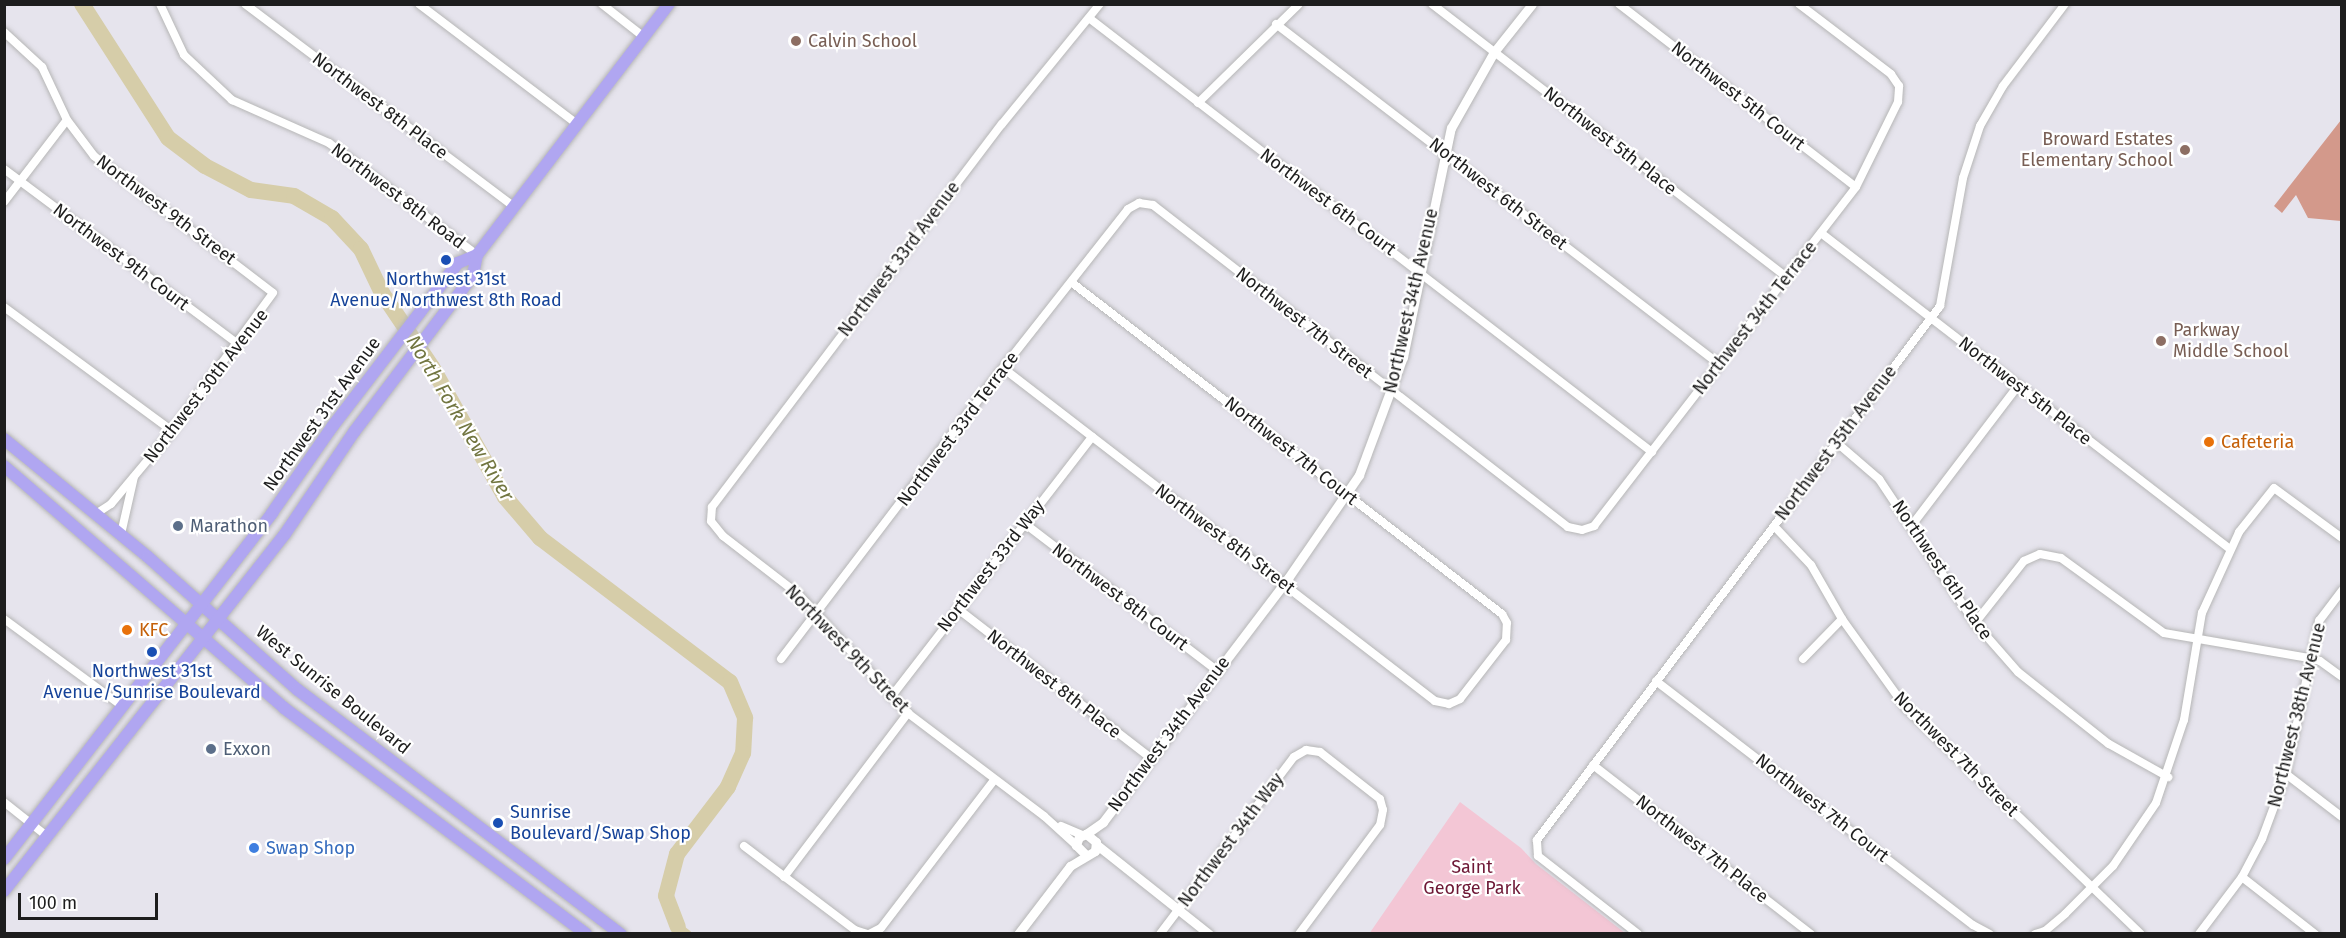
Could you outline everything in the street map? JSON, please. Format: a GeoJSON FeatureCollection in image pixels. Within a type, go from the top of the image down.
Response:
{"type":"FeatureCollection","features":[{"type":"Feature","properties":{"kind":"main road","name":"Northwest 31st Avenue"},"geometry":{"type":"LineString","coordinates":[[4,891],[204,640],[285,534],[354,432],[473,275],[477,255],[669,4]]}},
{"type":"Feature","properties":{"kind":"main road","name":"Northwest 31st Avenue"},"geometry":{"type":"LineString","coordinates":[[4,859],[202,604],[354,398],[458,263],[477,255]]}},
{"type":"Feature","properties":{"kind":"main road"},"geometry":{"type":"LineString","coordinates":[[354,398],[357,418],[354,432]]}},
{"type":"Feature","properties":{"kind":"main road","name":"West Sunrise Boulevard"},"geometry":{"type":"LineString","coordinates":[[4,439],[121,534],[298,690],[621,933]]}},
{"type":"Feature","properties":{"kind":"main road"},"geometry":{"type":"LineString","coordinates":[[4,466],[284,708],[586,933]]}},
{"type":"Feature","properties":{"kind":"street","name":"Northwest 8th Road"},"geometry":{"type":"LineString","coordinates":[[160,4],[184,55],[232,100],[330,143],[477,255]]}},
{"type":"Feature","properties":{"kind":"street","name":"Northwest 8th Place"},"geometry":{"type":"LineString","coordinates":[[245,4],[514,207]]}},
{"type":"Feature","properties":{"kind":"street"},"geometry":{"type":"LineString","coordinates":[[419,4],[577,124]]}},
{"type":"Feature","properties":{"kind":"street"},"geometry":{"type":"LineString","coordinates":[[602,4],[644,37]]}},
{"type":"Feature","properties":{"kind":"street","name":"Northwest 33rd Avenue"},"geometry":{"type":"LineString","coordinates":[[711,521],[712,507],[1002,124],[1100,4]]}},
{"type":"Feature","properties":{"kind":"street"},"geometry":{"type":"LineString","coordinates":[[1198,103],[1276,24],[1299,4]]}},
{"type":"Feature","properties":{"kind":"street","name":"Northwest 5th Place"},"geometry":{"type":"LineString","coordinates":[[1432,4],[1787,277]]}},
{"type":"Feature","properties":{"kind":"street","name":"Northwest 34th Avenue"},"geometry":{"type":"LineString","coordinates":[[1084,835],[1103,822],[1348,495],[1393,392],[1420,272],[1443,152],[1465,99],[1494,52],[1532,4]]}},
{"type":"Feature","properties":{"kind":"street","name":"Northwest 5th Court"},"geometry":{"type":"LineString","coordinates":[[1619,4],[1856,187]]}},
{"type":"Feature","properties":{"kind":"street","name":"Northwest 34th Terrace"},"geometry":{"type":"LineString","coordinates":[[1582,530],[1594,526],[1856,187],[1898,102],[1899,86],[1890,74],[1799,4]]}},
{"type":"Feature","properties":{"kind":"street","name":"Northwest 35th Avenue"},"geometry":{"type":"LineString","coordinates":[[1638,933],[1538,856],[1535,848],[1593,765],[1931,319],[1946,286],[1954,220],[1980,126],[2003,86],[2065,4]]}},
{"type":"Feature","properties":{"kind":"street","name":"Northwest 6th Court"},"geometry":{"type":"LineString","coordinates":[[1089,18],[1652,452]]}},
{"type":"Feature","properties":{"kind":"street","name":"Northwest 6th Street"},"geometry":{"type":"LineString","coordinates":[[1276,24],[1719,364]]}},
{"type":"Feature","properties":{"kind":"street","name":"Northwest 9th Street"},"geometry":{"type":"LineString","coordinates":[[4,32],[42,66],[67,120],[94,156],[273,293]]}},
{"type":"Feature","properties":{"kind":"street"},"geometry":{"type":"LineString","coordinates":[[4,202],[67,120]]}},
{"type":"Feature","properties":{"kind":"street","name":"Northwest 9th Court"},"geometry":{"type":"LineString","coordinates":[[4,169],[238,344]]}},
{"type":"Feature","properties":{"kind":"street","name":"Northwest 33rd Terrace"},"geometry":{"type":"LineString","coordinates":[[781,659],[818,614],[1003,368],[1128,209],[1139,203]]}},
{"type":"Feature","properties":{"kind":"street","name":"Northwest 7th Street"},"geometry":{"type":"LineString","coordinates":[[1139,203],[1153,206],[1568,527],[1582,530]]}},
{"type":"Feature","properties":{"kind":"street","name":"Northwest 5th Place"},"geometry":{"type":"LineString","coordinates":[[1821,233],[2230,549]]}},
{"type":"Feature","properties":{"kind":"street","name":"Northwest 7th Court"},"geometry":{"type":"LineString","coordinates":[[1071,282],[1502,614],[1507,623],[1506,640],[1460,699],[1449,704]]}},
{"type":"Feature","properties":{"kind":"street","name":"Northwest 30th Avenue"},"geometry":{"type":"LineString","coordinates":[[96,513],[111,504],[172,431],[238,344],[273,293]]}},
{"type":"Feature","properties":{"kind":"street"},"geometry":{"type":"LineString","coordinates":[[4,307],[172,431]]}},
{"type":"Feature","properties":{"kind":"street","name":"Northwest 8th Street"},"geometry":{"type":"LineString","coordinates":[[1003,368],[1435,701],[1449,704]]}},
{"type":"Feature","properties":{"kind":"street"},"geometry":{"type":"LineString","coordinates":[[1912,525],[2018,386]]}},
{"type":"Feature","properties":{"kind":"street","name":"Northwest 33rd Way"},"geometry":{"type":"LineString","coordinates":[[891,697],[1092,437]]}},
{"type":"Feature","properties":{"kind":"street","name":"Northwest 6th Place"},"geometry":{"type":"LineString","coordinates":[[1836,442],[1879,479],[1912,525],[1975,623],[2018,672],[2062,710],[2109,744],[2168,777]]}},
{"type":"Feature","properties":{"kind":"street","name":"Northwest 30th Avenue"},"geometry":{"type":"LineString","coordinates":[[121,534],[127,492],[134,476]]}},
{"type":"Feature","properties":{"kind":"street"},"geometry":{"type":"LineString","coordinates":[[2035,933],[2045,931],[2092,888],[2141,828],[2168,777],[2184,720],[2197,638],[2212,586],[2230,549],[2274,488],[2342,538]]}},
{"type":"Feature","properties":{"kind":"street","name":"Northwest 9th Street"},"geometry":{"type":"LineString","coordinates":[[711,521],[723,536],[798,594],[891,697],[994,780],[1044,816],[1076,847]]}},
{"type":"Feature","properties":{"kind":"street","name":"Northwest 8th Court"},"geometry":{"type":"LineString","coordinates":[[1024,523],[1216,670]]}},
{"type":"Feature","properties":{"kind":"street","name":"Northwest 7th Street"},"geometry":{"type":"LineString","coordinates":[[1773,526],[1811,565],[1842,619],[1906,708],[2141,933]]}},
{"type":"Feature","properties":{"kind":"street"},"geometry":{"type":"LineString","coordinates":[[1975,623],[2024,561],[2040,554],[2061,558],[2164,633],[2309,658],[2320,661],[2342,677]]}},
{"type":"Feature","properties":{"kind":"street","name":"Northwest 38th Avenue"},"geometry":{"type":"LineString","coordinates":[[2199,933],[2242,877],[2262,839],[2286,774],[2309,658],[2319,621],[2342,590]]}},
{"type":"Feature","properties":{"kind":"street","name":"Northwest 8th Place"},"geometry":{"type":"LineString","coordinates":[[958,609],[1150,759]]}},
{"type":"Feature","properties":{"kind":"street"},"geometry":{"type":"LineString","coordinates":[[4,619],[122,706]]}},
{"type":"Feature","properties":{"kind":"street"},"geometry":{"type":"LineString","coordinates":[[1803,659],[1842,619]]}},
{"type":"Feature","properties":{"kind":"street","name":"Northwest 7th Court"},"geometry":{"type":"LineString","coordinates":[[1656,681],[1973,925],[1990,933]]}},
{"type":"Feature","properties":{"kind":"street"},"geometry":{"type":"LineString","coordinates":[[784,877],[908,712]]}},
{"type":"Feature","properties":{"kind":"street","name":"Northwest 34th Way"},"geometry":{"type":"LineString","coordinates":[[1160,933],[1294,757],[1306,750],[1320,752],[1380,799],[1383,810],[1380,825],[1299,933]]}},
{"type":"Feature","properties":{"kind":"street","name":"Northwest 7th Place"},"geometry":{"type":"LineString","coordinates":[[1593,765],[1811,933]]}},
{"type":"Feature","properties":{"kind":"street"},"geometry":{"type":"LineString","coordinates":[[2286,774],[2342,817]]}},
{"type":"Feature","properties":{"kind":"street"},"geometry":{"type":"LineString","coordinates":[[744,846],[855,930],[868,933],[881,928],[994,780]]}},
{"type":"Feature","properties":{"kind":"street"},"geometry":{"type":"LineString","coordinates":[[4,802],[48,837]]}},
{"type":"Feature","properties":{"kind":"street","name":"Northwest 9th Street"},"geometry":{"type":"LineString","coordinates":[[1044,816],[1084,835]]}},
{"type":"Feature","properties":{"kind":"street","name":"Northwest 34th Avenue"},"geometry":{"type":"LineString","coordinates":[[1088,855],[1096,844],[1103,822]]}},
{"type":"Feature","properties":{"kind":"street"},"geometry":{"type":"LineString","coordinates":[[1018,933],[1070,866],[1076,847],[1084,835],[1119,865],[1209,933]]}},
{"type":"Feature","properties":{"kind":"street"},"geometry":{"type":"LineString","coordinates":[[1076,847],[1088,855],[1119,865]]}},
{"type":"Feature","properties":{"kind":"street"},"geometry":{"type":"LineString","coordinates":[[1070,866],[1088,855]]}},
{"type":"Feature","properties":{"kind":"street"},"geometry":{"type":"LineString","coordinates":[[2242,877],[2315,933]]}},
{"type":"Feature","properties":{"kind":"green space","name":"Saint George Park"},"geometry":{"type":"Polygon","coordinates":[[[1460,802],[1521,848],[1536,864],[1625,933],[1369,934],[1460,802]]]}},
{"type":"Feature","properties":{"kind":"shaded area"},"geometry":{"type":"Polygon","coordinates":[[[2341,120],[2341,221],[2308,218],[2296,195],[2282,213],[2274,206],[2341,120]]]}},
{"type":"Feature","properties":{"kind":"waterway","name":"North Fork New River"},"geometry":{"type":"LineString","coordinates":[[82,4],[168,138],[205,166],[251,190],[294,196],[332,218],[361,249],[382,293],[432,367],[505,497],[540,538],[730,682],[745,718],[743,753],[728,787],[677,854],[666,896],[678,927]]}},
{"type":"Feature","properties":{"kind":"waterway"},"geometry":{"type":"LineString","coordinates":[[678,927],[687,934]]}},
{"type":"Feature","properties":{"kind":"place","name":"Calvin School"},"geometry":{"type":"Point","coordinates":[796,41]}},
{"type":"Feature","properties":{"kind":"place","name":"Broward Estates Elementary School"},"geometry":{"type":"Point","coordinates":[2185,150]}},
{"type":"Feature","properties":{"kind":"place","name":"Northwest 31st Avenue/Northwest 8th Road"},"geometry":{"type":"Point","coordinates":[446,260]}},
{"type":"Feature","properties":{"kind":"place","name":"Parkway Middle School"},"geometry":{"type":"Point","coordinates":[2161,341]}},
{"type":"Feature","properties":{"kind":"place","name":"Cafeteria"},"geometry":{"type":"Point","coordinates":[2209,442]}},
{"type":"Feature","properties":{"kind":"place","name":"Marathon"},"geometry":{"type":"Point","coordinates":[178,526]}},
{"type":"Feature","properties":{"kind":"place","name":"KFC"},"geometry":{"type":"Point","coordinates":[127,630]}},
{"type":"Feature","properties":{"kind":"place","name":"Northwest 31st Avenue/Sunrise Boulevard"},"geometry":{"type":"Point","coordinates":[152,652]}},
{"type":"Feature","properties":{"kind":"place","name":"Exxon"},"geometry":{"type":"Point","coordinates":[211,749]}},
{"type":"Feature","properties":{"kind":"place","name":"Sunrise Boulevard/Swap Shop"},"geometry":{"type":"Point","coordinates":[498,823]}},
{"type":"Feature","properties":{"kind":"place","name":"Swap Shop"},"geometry":{"type":"Point","coordinates":[254,848]}}]}
